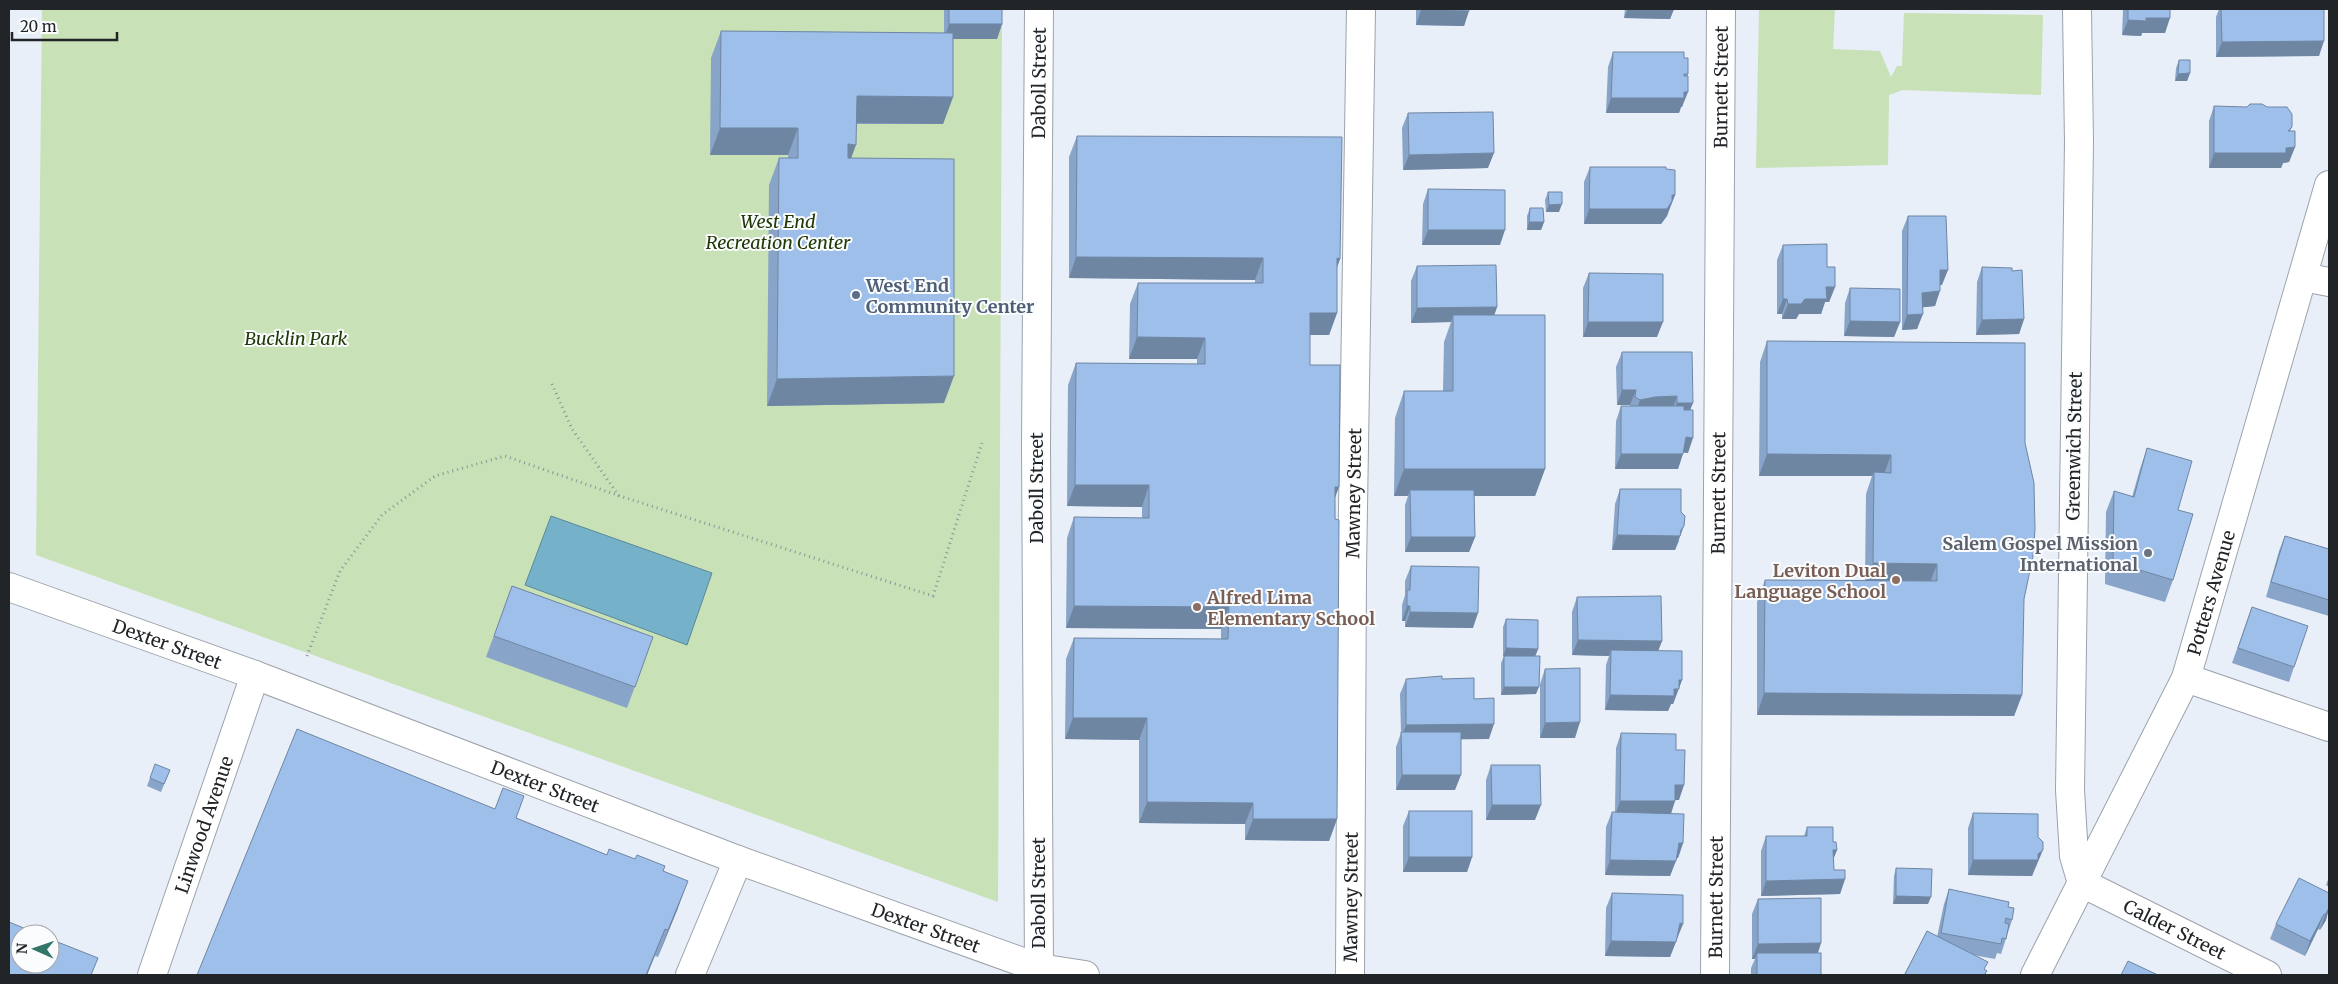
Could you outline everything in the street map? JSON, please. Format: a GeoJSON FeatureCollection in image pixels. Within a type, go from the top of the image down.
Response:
{"type":"FeatureCollection","features":[{"type":"Feature","properties":{"kind":"street","name":"Daboll Street"},"geometry":{"type":"LineString","coordinates":[[1039,9],[1036,447],[1039,968]]}},
{"type":"Feature","properties":{"kind":"street","name":"Mawney Street"},"geometry":{"type":"LineString","coordinates":[[1350,975],[1352,571],[1361,9]]}},
{"type":"Feature","properties":{"kind":"street","name":"Burnett Street"},"geometry":{"type":"LineString","coordinates":[[1715,975],[1721,9]]}},
{"type":"Feature","properties":{"kind":"street","name":"Greenwich Street"},"geometry":{"type":"LineString","coordinates":[[2077,9],[2079,142],[2070,790],[2074,856],[2082,882]]}},
{"type":"Feature","properties":{"kind":"street","name":"Potters Avenue"},"geometry":{"type":"LineString","coordinates":[[2035,975],[2186,678],[2329,186]]}},
{"type":"Feature","properties":{"kind":"street"},"geometry":{"type":"LineString","coordinates":[[2303,278],[2329,282]]}},
{"type":"Feature","properties":{"kind":"street","name":"Dexter Street"},"geometry":{"type":"LineString","coordinates":[[9,587],[254,675],[738,860],[1039,968],[1085,975]]}},
{"type":"Feature","properties":{"kind":"street","name":"Linwood Avenue"},"geometry":{"type":"LineString","coordinates":[[152,975],[254,675]]}},
{"type":"Feature","properties":{"kind":"street"},"geometry":{"type":"LineString","coordinates":[[2186,678],[2329,727]]}},
{"type":"Feature","properties":{"kind":"street"},"geometry":{"type":"LineString","coordinates":[[690,975],[738,860]]}},
{"type":"Feature","properties":{"kind":"street","name":"Calder Street"},"geometry":{"type":"LineString","coordinates":[[2082,882],[2267,975]]}},
{"type":"Feature","properties":{"kind":"path"},"geometry":{"type":"LineString","coordinates":[[552,384],[572,429],[620,496]]}},
{"type":"Feature","properties":{"kind":"path"},"geometry":{"type":"LineString","coordinates":[[307,656],[340,571],[382,516],[435,476],[505,456],[620,496],[933,596],[982,443]]}},
{"type":"Feature","properties":{"kind":"green space","name":"Bucklin Park"},"geometry":{"type":"Polygon","coordinates":[[[42,9],[1002,9],[998,902],[36,555],[42,9]]]}},
{"type":"Feature","properties":{"kind":"green space"},"geometry":{"type":"Polygon","coordinates":[[[1759,9],[1835,9],[1833,49],[1880,51],[1891,77],[1897,66],[1902,66],[1904,13],[2043,15],[2041,95],[1903,90],[1889,95],[1888,165],[1756,168],[1759,9]]]}},
{"type":"Feature","properties":{"kind":"water"},"geometry":{"type":"Polygon","coordinates":[[[551,516],[712,573],[687,645],[525,585],[551,516]]]}},
{"type":"Feature","properties":{"kind":"building"},"geometry":{"type":"Polygon","coordinates":[[[949,9],[1002,9],[1002,24],[949,24],[949,9]]]}},
{"type":"Feature","properties":{"kind":"building"},"geometry":{"type":"Polygon","coordinates":[[[1469,9],[1469,11],[1421,10],[1469,9]]]}},
{"type":"Feature","properties":{"kind":"building"},"geometry":{"type":"Polygon","coordinates":[[[2128,9],[2170,9],[2170,18],[2146,18],[2146,21],[2128,20],[2128,9]]]}},
{"type":"Feature","properties":{"kind":"building"},"geometry":{"type":"Polygon","coordinates":[[[2221,9],[2324,9],[2324,41],[2222,42],[2221,9]]]}},
{"type":"Feature","properties":{"kind":"building","name":"West End Community Center"},"geometry":{"type":"Polygon","coordinates":[[[721,31],[953,33],[953,97],[857,96],[856,145],[848,144],[848,158],[954,159],[954,376],[777,379],[779,158],[798,158],[798,128],[720,128],[721,31]]]}},
{"type":"Feature","properties":{"kind":"building"},"geometry":{"type":"Polygon","coordinates":[[[1613,52],[1684,52],[1684,58],[1688,58],[1688,74],[1684,74],[1684,76],[1688,76],[1688,92],[1684,92],[1684,98],[1611,98],[1613,52]]]}},
{"type":"Feature","properties":{"kind":"building"},"geometry":{"type":"Polygon","coordinates":[[[2179,60],[2190,60],[2190,73],[2178,74],[2179,60]]]}},
{"type":"Feature","properties":{"kind":"building"},"geometry":{"type":"Polygon","coordinates":[[[2250,104],[2262,104],[2267,107],[2287,107],[2292,114],[2292,127],[2288,131],[2295,131],[2295,147],[2286,148],[2286,153],[2214,153],[2214,106],[2247,107],[2250,104]]]}},
{"type":"Feature","properties":{"kind":"building"},"geometry":{"type":"Polygon","coordinates":[[[1493,112],[1494,153],[1409,155],[1408,113],[1493,112]]]}},
{"type":"Feature","properties":{"kind":"building","name":"Alfred Lima Elementary School"},"geometry":{"type":"Polygon","coordinates":[[[1077,136],[1342,137],[1340,259],[1337,258],[1337,313],[1310,313],[1310,365],[1340,365],[1339,487],[1335,487],[1335,519],[1339,520],[1337,819],[1253,819],[1253,803],[1147,802],[1147,718],[1073,718],[1074,638],[1228,639],[1229,607],[1074,606],[1074,517],[1149,518],[1149,485],[1075,485],[1076,363],[1205,364],[1205,338],[1137,337],[1138,283],[1263,283],[1263,258],[1076,257],[1077,136]]]}},
{"type":"Feature","properties":{"kind":"building"},"geometry":{"type":"Polygon","coordinates":[[[1590,167],[1666,167],[1666,169],[1675,170],[1675,195],[1672,195],[1672,201],[1667,209],[1589,209],[1590,167]]]}},
{"type":"Feature","properties":{"kind":"building"},"geometry":{"type":"Polygon","coordinates":[[[1428,189],[1505,190],[1505,230],[1428,230],[1428,189]]]}},
{"type":"Feature","properties":{"kind":"building"},"geometry":{"type":"Polygon","coordinates":[[[1548,192],[1562,192],[1562,204],[1549,205],[1548,192]]]}},
{"type":"Feature","properties":{"kind":"building"},"geometry":{"type":"Polygon","coordinates":[[[1530,208],[1543,208],[1544,222],[1529,222],[1530,208]]]}},
{"type":"Feature","properties":{"kind":"building"},"geometry":{"type":"Polygon","coordinates":[[[1908,216],[1946,216],[1948,270],[1940,270],[1940,291],[1922,293],[1923,314],[1907,315],[1908,216]]]}},
{"type":"Feature","properties":{"kind":"building"},"geometry":{"type":"Polygon","coordinates":[[[1827,244],[1827,267],[1835,267],[1835,287],[1826,287],[1827,299],[1805,299],[1801,304],[1788,304],[1787,299],[1783,299],[1783,245],[1827,244]]]}},
{"type":"Feature","properties":{"kind":"building"},"geometry":{"type":"Polygon","coordinates":[[[1496,265],[1497,307],[1417,308],[1417,266],[1496,265]]]}},
{"type":"Feature","properties":{"kind":"building"},"geometry":{"type":"Polygon","coordinates":[[[1982,267],[2012,268],[2012,271],[2022,270],[2024,319],[1982,320],[1982,267]]]}},
{"type":"Feature","properties":{"kind":"building"},"geometry":{"type":"Polygon","coordinates":[[[1589,273],[1663,274],[1663,322],[1588,322],[1589,273]]]}},
{"type":"Feature","properties":{"kind":"building"},"geometry":{"type":"Polygon","coordinates":[[[1850,288],[1900,289],[1900,322],[1850,321],[1850,288]]]}},
{"type":"Feature","properties":{"kind":"building"},"geometry":{"type":"Polygon","coordinates":[[[1453,315],[1545,315],[1545,469],[1404,469],[1404,391],[1453,391],[1453,315]]]}},
{"type":"Feature","properties":{"kind":"building","name":"Leviton Dual Language School"},"geometry":{"type":"Polygon","coordinates":[[[1767,341],[2025,343],[2025,443],[2034,483],[2035,529],[2033,556],[2024,599],[2022,695],[1764,693],[1765,580],[1937,581],[1937,564],[1873,563],[1874,472],[1891,473],[1891,455],[1767,454],[1767,341]]]}},
{"type":"Feature","properties":{"kind":"building"},"geometry":{"type":"Polygon","coordinates":[[[1622,352],[1692,352],[1693,403],[1677,403],[1677,396],[1640,400],[1635,397],[1636,390],[1622,390],[1622,352]]]}},
{"type":"Feature","properties":{"kind":"building"},"geometry":{"type":"Polygon","coordinates":[[[1621,406],[1684,406],[1684,410],[1693,410],[1693,438],[1686,437],[1683,454],[1621,454],[1621,406]]]}},
{"type":"Feature","properties":{"kind":"building"},"geometry":{"type":"Polygon","coordinates":[[[2147,448],[2192,461],[2178,510],[2193,514],[2173,580],[2113,562],[2114,491],[2134,497],[2147,448]]]}},
{"type":"Feature","properties":{"kind":"building"},"geometry":{"type":"Polygon","coordinates":[[[1620,489],[1681,489],[1681,512],[1685,516],[1680,536],[1617,535],[1620,489]]]}},
{"type":"Feature","properties":{"kind":"building"},"geometry":{"type":"Polygon","coordinates":[[[1410,490],[1474,490],[1475,537],[1411,537],[1410,490]]]}},
{"type":"Feature","properties":{"kind":"building"},"geometry":{"type":"Polygon","coordinates":[[[2285,536],[2329,549],[2329,600],[2271,582],[2285,536]]]}},
{"type":"Feature","properties":{"kind":"building"},"geometry":{"type":"Polygon","coordinates":[[[1411,566],[1479,567],[1478,613],[1410,612],[1410,606],[1407,606],[1407,590],[1410,590],[1411,566]]]}},
{"type":"Feature","properties":{"kind":"building"},"geometry":{"type":"Polygon","coordinates":[[[512,586],[653,637],[635,687],[494,636],[512,586]]]}},
{"type":"Feature","properties":{"kind":"building"},"geometry":{"type":"Polygon","coordinates":[[[1661,596],[1662,641],[1578,640],[1577,597],[1661,596]]]}},
{"type":"Feature","properties":{"kind":"building"},"geometry":{"type":"Polygon","coordinates":[[[2252,607],[2308,626],[2294,667],[2238,648],[2252,607]]]}},
{"type":"Feature","properties":{"kind":"building"},"geometry":{"type":"Polygon","coordinates":[[[1506,619],[1538,620],[1538,649],[1506,648],[1506,619]]]}},
{"type":"Feature","properties":{"kind":"building"},"geometry":{"type":"Polygon","coordinates":[[[1611,650],[1682,651],[1682,680],[1679,680],[1679,689],[1674,689],[1674,696],[1610,695],[1611,650]]]}},
{"type":"Feature","properties":{"kind":"building"},"geometry":{"type":"Polygon","coordinates":[[[1504,656],[1540,656],[1539,687],[1504,687],[1504,656]]]}},
{"type":"Feature","properties":{"kind":"building"},"geometry":{"type":"Polygon","coordinates":[[[1580,668],[1580,722],[1545,723],[1545,669],[1580,668]]]}},
{"type":"Feature","properties":{"kind":"building"},"geometry":{"type":"Polygon","coordinates":[[[1442,676],[1442,679],[1474,678],[1474,699],[1494,698],[1494,724],[1406,725],[1406,679],[1442,676]]]}},
{"type":"Feature","properties":{"kind":"building"},"geometry":{"type":"Polygon","coordinates":[[[297,729],[495,809],[503,788],[524,796],[516,818],[607,855],[609,849],[635,859],[637,855],[665,866],[663,871],[688,881],[668,930],[665,929],[646,975],[197,975],[297,729]]]}},
{"type":"Feature","properties":{"kind":"building"},"geometry":{"type":"Polygon","coordinates":[[[1401,732],[1461,732],[1461,775],[1402,775],[1401,732]]]}},
{"type":"Feature","properties":{"kind":"building"},"geometry":{"type":"Polygon","coordinates":[[[1621,733],[1676,734],[1676,750],[1685,750],[1684,785],[1675,785],[1675,801],[1620,801],[1621,733]]]}},
{"type":"Feature","properties":{"kind":"building"},"geometry":{"type":"Polygon","coordinates":[[[155,764],[170,770],[164,784],[150,778],[155,764]]]}},
{"type":"Feature","properties":{"kind":"building"},"geometry":{"type":"Polygon","coordinates":[[[1491,765],[1540,765],[1541,805],[1492,805],[1491,765]]]}},
{"type":"Feature","properties":{"kind":"building"},"geometry":{"type":"Polygon","coordinates":[[[1409,811],[1472,811],[1472,857],[1409,857],[1409,811]]]}},
{"type":"Feature","properties":{"kind":"building"},"geometry":{"type":"Polygon","coordinates":[[[1612,812],[1684,814],[1683,843],[1679,843],[1676,861],[1610,860],[1612,812]]]}},
{"type":"Feature","properties":{"kind":"building"},"geometry":{"type":"Polygon","coordinates":[[[1973,813],[2038,814],[2038,837],[2043,842],[2043,850],[2038,854],[2038,860],[1973,860],[1973,813]]]}},
{"type":"Feature","properties":{"kind":"building"},"geometry":{"type":"Polygon","coordinates":[[[1807,827],[1833,827],[1833,842],[1836,842],[1837,850],[1833,850],[1834,870],[1845,870],[1845,879],[1766,881],[1766,836],[1807,836],[1807,827]]]}},
{"type":"Feature","properties":{"kind":"building"},"geometry":{"type":"Polygon","coordinates":[[[1896,868],[1932,869],[1931,897],[1896,896],[1896,868]]]}},
{"type":"Feature","properties":{"kind":"building"},"geometry":{"type":"Polygon","coordinates":[[[2299,878],[2329,893],[2329,908],[2310,941],[2276,924],[2299,878]]]}},
{"type":"Feature","properties":{"kind":"building"},"geometry":{"type":"Polygon","coordinates":[[[1949,889],[2009,902],[2008,907],[2014,908],[2012,920],[2006,918],[2005,923],[2009,924],[2006,939],[2002,938],[2001,944],[1941,933],[1949,889]]]}},
{"type":"Feature","properties":{"kind":"building"},"geometry":{"type":"Polygon","coordinates":[[[1612,893],[1683,895],[1683,924],[1680,923],[1676,942],[1611,941],[1612,893]]]}},
{"type":"Feature","properties":{"kind":"building"},"geometry":{"type":"Polygon","coordinates":[[[1821,898],[1821,943],[1758,944],[1758,899],[1821,898]]]}},
{"type":"Feature","properties":{"kind":"building"},"geometry":{"type":"Polygon","coordinates":[[[9,922],[14,924],[10,924],[10,974],[60,974],[60,943],[98,958],[91,975],[9,975],[9,922]]]}},
{"type":"Feature","properties":{"kind":"building"},"geometry":{"type":"Polygon","coordinates":[[[1927,931],[1988,962],[1984,969],[1987,971],[1984,975],[1905,974],[1927,931]]]}},
{"type":"Feature","properties":{"kind":"building"},"geometry":{"type":"Polygon","coordinates":[[[1757,953],[1821,953],[1821,975],[1757,975],[1757,953]]]}},
{"type":"Feature","properties":{"kind":"building"},"geometry":{"type":"Polygon","coordinates":[[[2128,961],[2158,975],[2121,975],[2128,961]]]}},
{"type":"Feature","properties":{"kind":"place","name":"West End Community Center"},"geometry":{"type":"Point","coordinates":[856,295]}},
{"type":"Feature","properties":{"kind":"place","name":"Salem Gospel Mission International"},"geometry":{"type":"Point","coordinates":[2148,553]}},
{"type":"Feature","properties":{"kind":"place","name":"Leviton Dual Language School"},"geometry":{"type":"Point","coordinates":[1896,580]}},
{"type":"Feature","properties":{"kind":"place","name":"Alfred Lima Elementary School"},"geometry":{"type":"Point","coordinates":[1197,607]}},
{"type":"Feature","properties":{"kind":"park label","name":"West End Recreation Center"},"geometry":{"type":"Point","coordinates":[778,231]}}]}
